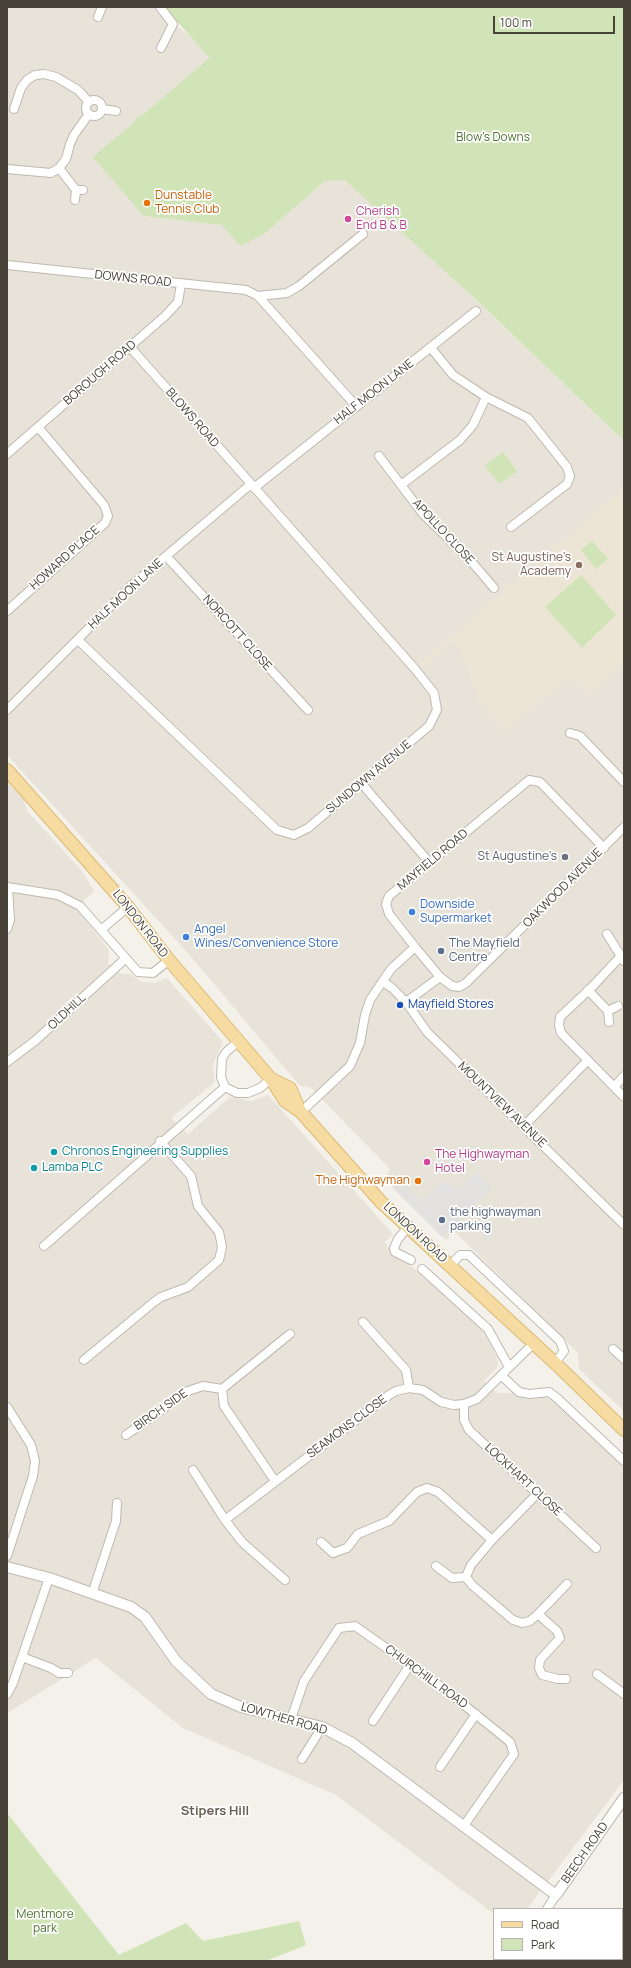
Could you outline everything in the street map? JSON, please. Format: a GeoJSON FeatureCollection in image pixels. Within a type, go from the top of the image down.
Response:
{"type":"FeatureCollection","features":[{"type":"Feature","properties":{"kind":"main road","name":"LONDON ROAD"},"geometry":{"type":"LineString","coordinates":[[7,770],[128,907],[169,960],[271,1079],[290,1088],[300,1112],[350,1169],[408,1227],[555,1363],[624,1430]]}},
{"type":"Feature","properties":{"kind":"street"},"geometry":{"type":"LineString","coordinates":[[98,17],[102,7]]}},
{"type":"Feature","properties":{"kind":"street"},"geometry":{"type":"LineString","coordinates":[[160,7],[173,24],[161,48]]}},
{"type":"Feature","properties":{"kind":"street"},"geometry":{"type":"LineString","coordinates":[[14,109],[21,88],[27,80],[35,74],[44,74],[56,77],[78,90],[89,102]]}},
{"type":"Feature","properties":{"kind":"street"},"geometry":{"type":"LineString","coordinates":[[89,102],[98,101],[101,104],[102,109]]}},
{"type":"Feature","properties":{"kind":"street"},"geometry":{"type":"LineString","coordinates":[[89,102],[86,108],[89,114],[96,116],[102,109]]}},
{"type":"Feature","properties":{"kind":"street"},"geometry":{"type":"LineString","coordinates":[[102,109],[116,111]]}},
{"type":"Feature","properties":{"kind":"street"},"geometry":{"type":"LineString","coordinates":[[7,169],[51,173],[59,168],[66,159],[74,135],[89,114]]}},
{"type":"Feature","properties":{"kind":"street"},"geometry":{"type":"LineString","coordinates":[[59,168],[79,190],[75,200]]}},
{"type":"Feature","properties":{"kind":"street"},"geometry":{"type":"LineString","coordinates":[[258,296],[286,293],[299,286],[363,234]]}},
{"type":"Feature","properties":{"kind":"street","name":"DOWNS ROAD"},"geometry":{"type":"LineString","coordinates":[[7,265],[246,290],[258,296]]}},
{"type":"Feature","properties":{"kind":"street","name":"BOROUGH ROAD"},"geometry":{"type":"LineString","coordinates":[[7,454],[130,347],[178,302],[180,284]]}},
{"type":"Feature","properties":{"kind":"street"},"geometry":{"type":"LineString","coordinates":[[258,296],[356,406]]}},
{"type":"Feature","properties":{"kind":"street","name":"HALF MOON LANE"},"geometry":{"type":"LineString","coordinates":[[7,710],[134,584],[166,556],[476,312]]}},
{"type":"Feature","properties":{"kind":"street","name":"BLOWS ROAD"},"geometry":{"type":"LineString","coordinates":[[130,347],[253,486]]}},
{"type":"Feature","properties":{"kind":"street"},"geometry":{"type":"LineString","coordinates":[[431,348],[453,375],[486,397],[528,418],[567,467],[570,476],[567,484],[511,527]]}},
{"type":"Feature","properties":{"kind":"street"},"geometry":{"type":"LineString","coordinates":[[401,485],[460,440],[473,425],[486,397]]}},
{"type":"Feature","properties":{"kind":"street","name":"HOWARD PLACE"},"geometry":{"type":"LineString","coordinates":[[7,611],[105,523],[108,516],[104,505],[38,427]]}},
{"type":"Feature","properties":{"kind":"street","name":"APOLLO CLOSE"},"geometry":{"type":"LineString","coordinates":[[379,456],[423,514],[471,561],[494,588]]}},
{"type":"Feature","properties":{"kind":"street","name":"SUNDOWN AVENUE"},"geometry":{"type":"LineString","coordinates":[[78,640],[277,830],[294,834],[308,828],[430,726],[437,710],[434,693],[253,486]]}},
{"type":"Feature","properties":{"kind":"street","name":"NORCOTT CLOSE"},"geometry":{"type":"LineString","coordinates":[[166,556],[308,710]]}},
{"type":"Feature","properties":{"kind":"street"},"geometry":{"type":"LineString","coordinates":[[570,733],[580,736],[624,782]]}},
{"type":"Feature","properties":{"kind":"street","name":"MAYFIELD ROAD"},"geometry":{"type":"LineString","coordinates":[[414,947],[388,914],[386,904],[389,896],[530,780],[540,782],[604,848]]}},
{"type":"Feature","properties":{"kind":"street"},"geometry":{"type":"LineString","coordinates":[[362,784],[429,862]]}},
{"type":"Feature","properties":{"kind":"street","name":"OAKWOOD AVENUE"},"geometry":{"type":"LineString","coordinates":[[414,947],[440,977],[452,986],[459,987],[466,983],[624,827]]}},
{"type":"Feature","properties":{"kind":"street"},"geometry":{"type":"LineString","coordinates":[[7,929],[10,920],[8,887],[58,895],[80,906],[102,929],[138,972],[153,973],[169,960]]}},
{"type":"Feature","properties":{"kind":"street"},"geometry":{"type":"LineString","coordinates":[[102,929],[128,907]]}},
{"type":"Feature","properties":{"kind":"street"},"geometry":{"type":"LineString","coordinates":[[607,934],[622,959],[560,1017],[559,1025],[561,1033],[624,1097]]}},
{"type":"Feature","properties":{"kind":"street"},"geometry":{"type":"LineString","coordinates":[[300,1112],[350,1066],[360,1043],[365,1015],[370,1000],[391,969],[414,947]]}},
{"type":"Feature","properties":{"kind":"street","name":"OLDHILL"},"geometry":{"type":"LineString","coordinates":[[7,1062],[36,1040],[125,958]]}},
{"type":"Feature","properties":{"kind":"street"},"geometry":{"type":"LineString","coordinates":[[406,1002],[440,977]]}},
{"type":"Feature","properties":{"kind":"street","name":"MOUNTVIEW AVENUE"},"geometry":{"type":"LineString","coordinates":[[383,982],[392,987],[406,1002],[427,1032],[624,1225]]}},
{"type":"Feature","properties":{"kind":"street"},"geometry":{"type":"LineString","coordinates":[[588,990],[608,1011],[609,1022]]}},
{"type":"Feature","properties":{"kind":"street"},"geometry":{"type":"LineString","coordinates":[[608,1011],[618,1006]]}},
{"type":"Feature","properties":{"kind":"street"},"geometry":{"type":"LineString","coordinates":[[239,1041],[226,1052],[222,1059],[221,1077],[225,1087],[237,1093],[248,1094],[260,1088],[271,1079]]}},
{"type":"Feature","properties":{"kind":"street"},"geometry":{"type":"LineString","coordinates":[[524,1126],[588,1060]]}},
{"type":"Feature","properties":{"kind":"street"},"geometry":{"type":"LineString","coordinates":[[614,1087],[624,1076]]}},
{"type":"Feature","properties":{"kind":"street"},"geometry":{"type":"LineString","coordinates":[[44,1246],[160,1141],[225,1087]]}},
{"type":"Feature","properties":{"kind":"street"},"geometry":{"type":"LineString","coordinates":[[84,1360],[161,1296],[188,1287],[219,1260],[222,1247],[219,1232],[198,1206],[191,1176],[160,1141]]}},
{"type":"Feature","properties":{"kind":"street"},"geometry":{"type":"LineString","coordinates":[[408,1227],[398,1239],[394,1248],[395,1252],[411,1260]]}},
{"type":"Feature","properties":{"kind":"street","name":"LONDON ROAD"},"geometry":{"type":"LineString","coordinates":[[450,1266],[460,1255],[469,1255],[560,1340],[564,1351],[555,1363]]}},
{"type":"Feature","properties":{"kind":"street","name":"LONDON ROAD"},"geometry":{"type":"LineString","coordinates":[[422,1269],[488,1329],[510,1367]]}},
{"type":"Feature","properties":{"kind":"street"},"geometry":{"type":"LineString","coordinates":[[363,1322],[406,1370],[409,1388],[423,1390],[441,1402],[454,1405],[464,1404],[477,1399],[533,1344]]}},
{"type":"Feature","properties":{"kind":"street"},"geometry":{"type":"LineString","coordinates":[[275,1482],[224,1406],[222,1389],[290,1334]]}},
{"type":"Feature","properties":{"kind":"street"},"geometry":{"type":"LineString","coordinates":[[613,1349],[624,1359]]}},
{"type":"Feature","properties":{"kind":"street"},"geometry":{"type":"LineString","coordinates":[[502,1376],[519,1392],[530,1394],[549,1392],[624,1461]]}},
{"type":"Feature","properties":{"kind":"street","name":"BIRCH SIDE"},"geometry":{"type":"LineString","coordinates":[[126,1435],[188,1391],[203,1386],[222,1389]]}},
{"type":"Feature","properties":{"kind":"street","name":"SEAMONS CLOSE"},"geometry":{"type":"LineString","coordinates":[[225,1520],[389,1395],[396,1391],[409,1388]]}},
{"type":"Feature","properties":{"kind":"street","name":"LOCKHART CLOSE"},"geometry":{"type":"LineString","coordinates":[[464,1404],[464,1420],[470,1430],[596,1548]]}},
{"type":"Feature","properties":{"kind":"street"},"geometry":{"type":"LineString","coordinates":[[7,1407],[31,1445],[36,1461],[33,1476],[7,1556]]}},
{"type":"Feature","properties":{"kind":"street"},"geometry":{"type":"LineString","coordinates":[[193,1470],[225,1520],[242,1542],[285,1580]]}},
{"type":"Feature","properties":{"kind":"street"},"geometry":{"type":"LineString","coordinates":[[322,1542],[333,1553],[347,1548],[358,1534],[389,1521],[417,1492],[427,1488],[438,1492],[492,1540]]}},
{"type":"Feature","properties":{"kind":"street"},"geometry":{"type":"LineString","coordinates":[[466,1576],[471,1565],[492,1540],[537,1494]]}},
{"type":"Feature","properties":{"kind":"street"},"geometry":{"type":"LineString","coordinates":[[92,1594],[116,1521],[117,1503]]}},
{"type":"Feature","properties":{"kind":"street"},"geometry":{"type":"LineString","coordinates":[[436,1566],[452,1578],[466,1576]]}},
{"type":"Feature","properties":{"kind":"street","name":"LOWTHER ROAD"},"geometry":{"type":"LineString","coordinates":[[7,1567],[49,1578],[131,1608],[145,1617],[176,1661],[211,1694],[240,1707],[322,1727],[352,1743],[556,1895]]}},
{"type":"Feature","properties":{"kind":"street"},"geometry":{"type":"LineString","coordinates":[[466,1576],[472,1586],[513,1620],[522,1623],[530,1621],[567,1584]]}},
{"type":"Feature","properties":{"kind":"street"},"geometry":{"type":"LineString","coordinates":[[7,1694],[10,1682],[22,1657],[49,1578]]}},
{"type":"Feature","properties":{"kind":"street"},"geometry":{"type":"LineString","coordinates":[[538,1614],[556,1631],[560,1638],[540,1660],[539,1668],[542,1675],[558,1679],[566,1679]]}},
{"type":"Feature","properties":{"kind":"street","name":"CHURCHILL ROAD"},"geometry":{"type":"LineString","coordinates":[[290,1719],[304,1681],[339,1628],[355,1626],[476,1714],[510,1742],[514,1754],[463,1827]]}},
{"type":"Feature","properties":{"kind":"street"},"geometry":{"type":"LineString","coordinates":[[22,1657],[59,1672],[68,1673]]}},
{"type":"Feature","properties":{"kind":"street"},"geometry":{"type":"LineString","coordinates":[[373,1721],[410,1665]]}},
{"type":"Feature","properties":{"kind":"street"},"geometry":{"type":"LineString","coordinates":[[597,1674],[624,1694]]}},
{"type":"Feature","properties":{"kind":"street"},"geometry":{"type":"LineString","coordinates":[[440,1767],[476,1714]]}},
{"type":"Feature","properties":{"kind":"street"},"geometry":{"type":"LineString","coordinates":[[302,1759],[322,1727]]}},
{"type":"Feature","properties":{"kind":"street","name":"BEECH ROAD"},"geometry":{"type":"LineString","coordinates":[[548,1908],[624,1798]]}},
{"type":"Feature","properties":{"kind":"shaded area"},"geometry":{"type":"Polygon","coordinates":[[[7,7],[160,7],[173,24],[216,53],[144,216],[222,225],[264,234],[325,181],[348,179],[624,441],[624,1411],[579,1369],[578,1353],[454,1231],[446,1240],[384,1179],[390,1169],[310,1087],[300,1086],[187,952],[7,755],[7,7]]]}},
{"type":"Feature","properties":{"kind":"shaded area","name":"St Augustine's Academy"},"geometry":{"type":"Polygon","coordinates":[[[624,488],[624,661],[590,696],[576,682],[563,681],[505,733],[481,705],[457,643],[452,642],[419,671],[415,667],[624,488]]]}},
{"type":"Feature","properties":{"kind":"shaded area"},"geometry":{"type":"Polygon","coordinates":[[[7,782],[24,800],[28,812],[81,870],[94,891],[84,901],[81,914],[109,950],[108,963],[121,974],[130,974],[142,982],[155,983],[167,978],[223,1042],[213,1064],[215,1082],[171,1118],[188,1134],[230,1097],[252,1101],[268,1095],[393,1234],[385,1242],[393,1255],[412,1267],[482,1329],[498,1359],[497,1368],[484,1381],[497,1393],[514,1393],[526,1399],[543,1397],[552,1399],[624,1465],[624,1780],[528,1908],[493,1908],[493,1913],[336,1795],[183,1728],[96,1658],[7,1713],[7,782]]]}},
{"type":"Feature","properties":{"kind":"shaded area","name":"the highwayman parking"},"geometry":{"type":"Polygon","coordinates":[[[477,1172],[492,1188],[442,1237],[393,1188],[401,1179],[423,1202],[446,1179],[457,1191],[477,1172]]]}},
{"type":"Feature","properties":{"kind":"green space","name":"Blow's Downs"},"geometry":{"type":"Polygon","coordinates":[[[164,7],[624,7],[624,441],[473,297],[345,180],[325,181],[264,234],[240,246],[222,225],[144,216],[93,157],[130,126],[139,116],[140,117],[210,58],[164,7]]]}},
{"type":"Feature","properties":{"kind":"green space"},"geometry":{"type":"Polygon","coordinates":[[[503,452],[517,471],[499,484],[485,466],[503,452]]]}},
{"type":"Feature","properties":{"kind":"green space"},"geometry":{"type":"Polygon","coordinates":[[[592,541],[608,559],[596,569],[581,550],[592,541]]]}},
{"type":"Feature","properties":{"kind":"green space"},"geometry":{"type":"Polygon","coordinates":[[[581,575],[616,615],[582,648],[545,607],[581,575]]]}},
{"type":"Feature","properties":{"kind":"green space","name":"Mentmore park"},"geometry":{"type":"Polygon","coordinates":[[[7,1813],[119,1955],[186,1923],[203,1941],[299,1921],[306,1945],[266,1961],[7,1961],[7,1813]]]}},
{"type":"Feature","properties":{"kind":"place","name":"Dunstable Tennis Club"},"geometry":{"type":"Point","coordinates":[147,203]}},
{"type":"Feature","properties":{"kind":"place","name":"Cherish End B & B"},"geometry":{"type":"Point","coordinates":[348,219]}},
{"type":"Feature","properties":{"kind":"place","name":"St Augustine's Academy"},"geometry":{"type":"Point","coordinates":[579,565]}},
{"type":"Feature","properties":{"kind":"place","name":"St Augustine's"},"geometry":{"type":"Point","coordinates":[565,857]}},
{"type":"Feature","properties":{"kind":"place","name":"Downside Supermarket"},"geometry":{"type":"Point","coordinates":[412,912]}},
{"type":"Feature","properties":{"kind":"place","name":"Angel Wines/Convenience Store"},"geometry":{"type":"Point","coordinates":[186,937]}},
{"type":"Feature","properties":{"kind":"place","name":"The Mayfield Centre"},"geometry":{"type":"Point","coordinates":[441,951]}},
{"type":"Feature","properties":{"kind":"place","name":"Mayfield Stores"},"geometry":{"type":"Point","coordinates":[400,1005]}},
{"type":"Feature","properties":{"kind":"place","name":"Chronos Engineering Supplies"},"geometry":{"type":"Point","coordinates":[54,1152]}},
{"type":"Feature","properties":{"kind":"place","name":"The Highwayman Hotel"},"geometry":{"type":"Point","coordinates":[427,1162]}},
{"type":"Feature","properties":{"kind":"place","name":"Lamba PLC"},"geometry":{"type":"Point","coordinates":[34,1168]}},
{"type":"Feature","properties":{"kind":"place","name":"The Highwayman"},"geometry":{"type":"Point","coordinates":[418,1181]}},
{"type":"Feature","properties":{"kind":"place","name":"the highwayman parking"},"geometry":{"type":"Point","coordinates":[442,1220]}},
{"type":"Feature","properties":{"kind":"district","name":"Stipers Hill"},"geometry":{"type":"Point","coordinates":[215,1811]}}]}
